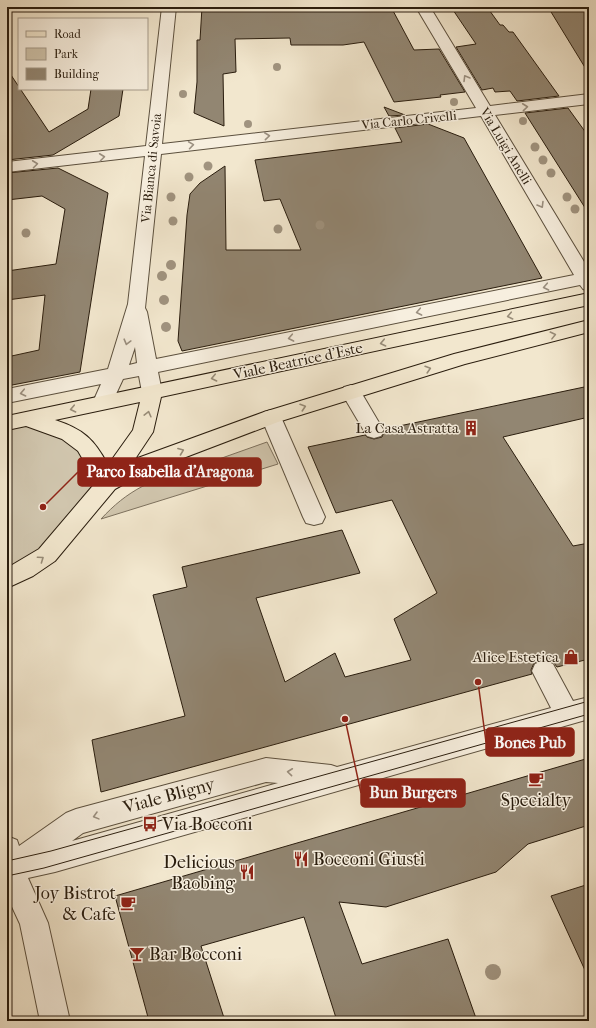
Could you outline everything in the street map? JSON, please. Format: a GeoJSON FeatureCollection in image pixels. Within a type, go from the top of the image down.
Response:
{"type":"FeatureCollection","features":[{"type":"Feature","properties":{"kind":"main road","name":"Viale Beatrice d'Este"},"geometry":{"type":"LineString","coordinates":[[16,421],[589,299]]}},
{"type":"Feature","properties":{"kind":"main road"},"geometry":{"type":"LineString","coordinates":[[107,483],[136,467],[271,417],[461,359],[589,326]]}},
{"type":"Feature","properties":{"kind":"main road"},"geometry":{"type":"LineString","coordinates":[[7,579],[25,570],[47,555],[107,483],[143,432],[152,392]]}},
{"type":"Feature","properties":{"kind":"main road"},"geometry":{"type":"LineString","coordinates":[[16,421],[67,432],[86,444],[96,460],[107,483]]}},
{"type":"Feature","properties":{"kind":"street","name":"Via Bianca di Savoia"},"geometry":{"type":"LineString","coordinates":[[103,402],[116,374],[137,304],[169,7]]}},
{"type":"Feature","properties":{"kind":"street","name":"Via Luigi Anelli"},"geometry":{"type":"LineString","coordinates":[[423,7],[588,280]]}},
{"type":"Feature","properties":{"kind":"street","name":"Via Carlo Crivelli"},"geometry":{"type":"LineString","coordinates":[[7,168],[589,100]]}},
{"type":"Feature","properties":{"kind":"street","name":"Viale Beatrice d'Este"},"geometry":{"type":"LineString","coordinates":[[7,396],[588,280]]}},
{"type":"Feature","properties":{"kind":"street","name":"Via Bianca di Savoia"},"geometry":{"type":"LineString","coordinates":[[137,304],[152,392]]}},
{"type":"Feature","properties":{"kind":"street"},"geometry":{"type":"LineString","coordinates":[[351,392],[374,431]]}},
{"type":"Feature","properties":{"kind":"street"},"geometry":{"type":"LineString","coordinates":[[271,417],[314,517]]}},
{"type":"Feature","properties":{"kind":"street"},"geometry":{"type":"LineString","coordinates":[[544,671],[578,711]]}},
{"type":"Feature","properties":{"kind":"street","name":"Viale Bligny"},"geometry":{"type":"LineString","coordinates":[[8,864],[55,859],[578,711]]}},
{"type":"Feature","properties":{"kind":"street"},"geometry":{"type":"LineString","coordinates":[[8,864],[34,922],[55,1021]]}},
{"type":"Feature","properties":{"kind":"green space"},"geometry":{"type":"Polygon","coordinates":[[[21,423],[61,432],[95,471],[92,492],[33,560],[7,573],[7,426],[21,423]]]}},
{"type":"Feature","properties":{"kind":"green space"},"geometry":{"type":"Polygon","coordinates":[[[267,442],[278,464],[101,519],[120,501],[143,486],[267,442]]]}},
{"type":"Feature","properties":{"kind":"building"},"geometry":{"type":"Polygon","coordinates":[[[202,7],[391,7],[414,50],[439,49],[465,92],[440,95],[441,97],[394,102],[364,42],[343,45],[291,45],[290,38],[235,39],[236,72],[223,74],[224,126],[194,113],[197,82],[197,40],[200,40],[202,7]]]}},
{"type":"Feature","properties":{"kind":"building"},"geometry":{"type":"Polygon","coordinates":[[[451,7],[487,7],[500,25],[503,25],[509,32],[513,32],[559,96],[517,101],[510,91],[495,92],[493,88],[482,90],[456,47],[476,44],[451,7]]]}},
{"type":"Feature","properties":{"kind":"building"},"geometry":{"type":"Polygon","coordinates":[[[548,7],[589,7],[589,74],[548,7]]]}},
{"type":"Feature","properties":{"kind":"building"},"geometry":{"type":"Polygon","coordinates":[[[7,69],[18,86],[18,90],[21,90],[49,132],[88,109],[91,90],[123,90],[119,116],[53,155],[7,160],[7,69]]]}},
{"type":"Feature","properties":{"kind":"building"},"geometry":{"type":"Polygon","coordinates":[[[384,107],[405,115],[389,116],[384,107]]]}},
{"type":"Feature","properties":{"kind":"building"},"geometry":{"type":"Polygon","coordinates":[[[568,108],[589,137],[589,214],[525,113],[568,108]]]}},
{"type":"Feature","properties":{"kind":"building"},"geometry":{"type":"Polygon","coordinates":[[[428,124],[464,138],[542,278],[182,351],[178,341],[187,215],[190,194],[200,183],[225,166],[226,250],[301,250],[280,199],[264,201],[255,160],[402,142],[395,128],[428,124]]]}},
{"type":"Feature","properties":{"kind":"building"},"geometry":{"type":"Polygon","coordinates":[[[58,168],[108,193],[80,372],[7,386],[7,357],[39,350],[45,295],[7,300],[7,271],[56,264],[65,209],[42,196],[7,200],[7,173],[58,168]]]}},
{"type":"Feature","properties":{"kind":"building"},"geometry":{"type":"Polygon","coordinates":[[[589,386],[589,417],[503,437],[573,546],[589,543],[589,659],[557,667],[554,663],[543,659],[534,663],[531,670],[532,674],[101,792],[92,740],[185,716],[153,595],[187,587],[182,567],[342,530],[360,573],[256,598],[285,682],[335,653],[345,677],[411,660],[394,619],[437,593],[392,500],[336,513],[308,447],[365,435],[374,439],[382,437],[385,429],[589,386]]]}},
{"type":"Feature","properties":{"kind":"building"},"geometry":{"type":"Polygon","coordinates":[[[589,758],[589,825],[528,844],[496,872],[386,907],[339,902],[362,964],[448,939],[477,1021],[337,1021],[304,917],[201,946],[225,1021],[149,1021],[115,896],[589,758]]]}},
{"type":"Feature","properties":{"kind":"building"},"geometry":{"type":"Polygon","coordinates":[[[589,884],[589,979],[551,896],[589,884]]]}},
{"type":"Feature","properties":{"kind":"tram line"},"geometry":{"type":"LineString","coordinates":[[7,861],[51,851],[589,701]]}},
{"type":"Feature","properties":{"kind":"tram line"},"geometry":{"type":"LineString","coordinates":[[7,876],[44,868],[589,714]]}},
{"type":"Feature","properties":{"kind":"place","name":"La Casa Astratta"},"geometry":{"type":"Point","coordinates":[471,428]}},
{"type":"Feature","properties":{"kind":"place","name":"Parco Isabella d'Aragona"},"geometry":{"type":"Point","coordinates":[43,507]}},
{"type":"Feature","properties":{"kind":"place","name":"Alice Estetica"},"geometry":{"type":"Point","coordinates":[571,657]}},
{"type":"Feature","properties":{"kind":"place","name":"Bones Pub"},"geometry":{"type":"Point","coordinates":[478,682]}},
{"type":"Feature","properties":{"kind":"place","name":"Bun Burgers"},"geometry":{"type":"Point","coordinates":[345,719]}},
{"type":"Feature","properties":{"kind":"place","name":"Specialty"},"geometry":{"type":"Point","coordinates":[536,779]}},
{"type":"Feature","properties":{"kind":"place","name":"Via Bocconi"},"geometry":{"type":"Point","coordinates":[150,824]}},
{"type":"Feature","properties":{"kind":"place","name":"Bocconi Giusti"},"geometry":{"type":"Point","coordinates":[301,859]}},
{"type":"Feature","properties":{"kind":"place","name":"Delicious Baobing"},"geometry":{"type":"Point","coordinates":[247,872]}},
{"type":"Feature","properties":{"kind":"place","name":"Joy Bistrot & Cafe"},"geometry":{"type":"Point","coordinates":[128,903]}},
{"type":"Feature","properties":{"kind":"place","name":"Bar Bocconi"},"geometry":{"type":"Point","coordinates":[137,954]}}]}
